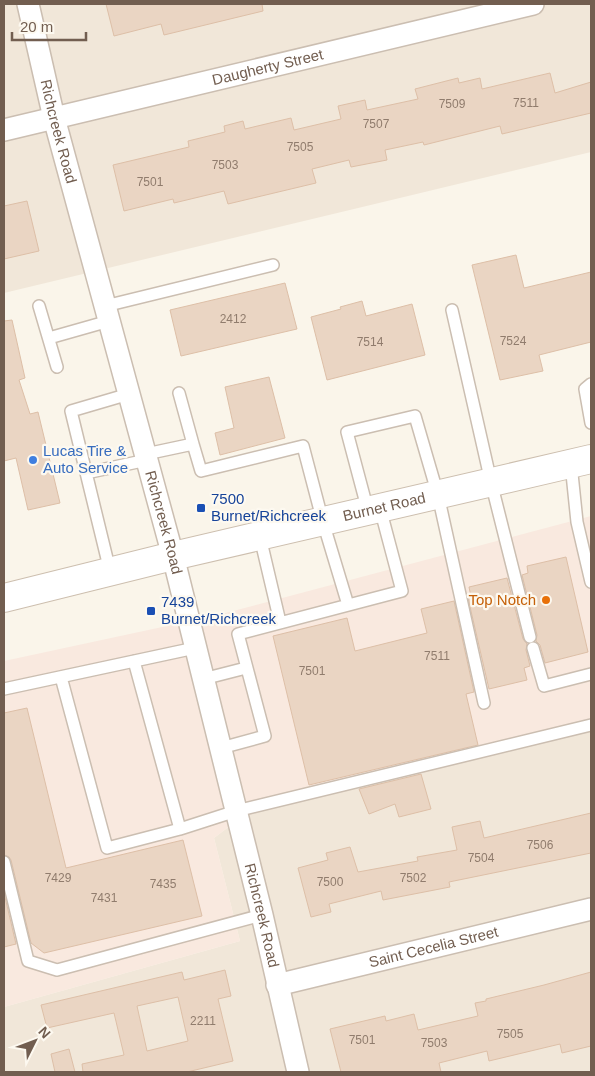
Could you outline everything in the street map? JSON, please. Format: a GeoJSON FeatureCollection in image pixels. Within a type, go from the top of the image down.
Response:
{"type":"FeatureCollection","features":[{"type":"Feature","properties":{"kind":"main road","name":"Burnet Road"},"geometry":{"type":"LineString","coordinates":[[4,598],[173,556],[581,461]]}},
{"type":"Feature","properties":{"kind":"street","name":"Richcreek Road"},"geometry":{"type":"LineString","coordinates":[[28,4],[54,118],[173,556],[262,915],[298,1072]]}},
{"type":"Feature","properties":{"kind":"street","name":"Daugherty Street"},"geometry":{"type":"LineString","coordinates":[[4,130],[533,4]]}},
{"type":"Feature","properties":{"kind":"street","name":"Saint Cecelia Street"},"geometry":{"type":"LineString","coordinates":[[277,985],[591,909]]}},
{"type":"Feature","properties":{"kind":"lane"},"geometry":{"type":"LineString","coordinates":[[49,338],[107,314],[273,265]]}},
{"type":"Feature","properties":{"kind":"lane"},"geometry":{"type":"LineString","coordinates":[[39,306],[57,367]]}},
{"type":"Feature","properties":{"kind":"lane"},"geometry":{"type":"LineString","coordinates":[[452,310],[491,482],[544,686],[591,674]]}},
{"type":"Feature","properties":{"kind":"lane"},"geometry":{"type":"LineString","coordinates":[[591,384],[585,389],[591,423]]}},
{"type":"Feature","properties":{"kind":"lane"},"geometry":{"type":"LineString","coordinates":[[179,393],[201,471],[304,446],[323,522],[348,605]]}},
{"type":"Feature","properties":{"kind":"lane"},"geometry":{"type":"LineString","coordinates":[[110,571],[71,411],[129,394]]}},
{"type":"Feature","properties":{"kind":"lane"},"geometry":{"type":"LineString","coordinates":[[220,748],[265,736],[238,634],[402,591],[347,432],[415,416],[438,495],[484,703]]}},
{"type":"Feature","properties":{"kind":"lane"},"geometry":{"type":"LineString","coordinates":[[86,473],[193,444]]}},
{"type":"Feature","properties":{"kind":"lane"},"geometry":{"type":"LineString","coordinates":[[581,461],[577,522],[591,582]]}},
{"type":"Feature","properties":{"kind":"lane"},"geometry":{"type":"LineString","coordinates":[[260,537],[280,622]]}},
{"type":"Feature","properties":{"kind":"lane"},"geometry":{"type":"LineString","coordinates":[[4,689],[195,648]]}},
{"type":"Feature","properties":{"kind":"lane"},"geometry":{"type":"LineString","coordinates":[[134,661],[180,829]]}},
{"type":"Feature","properties":{"kind":"lane"},"geometry":{"type":"LineString","coordinates":[[203,679],[246,668]]}},
{"type":"Feature","properties":{"kind":"lane"},"geometry":{"type":"LineString","coordinates":[[62,676],[107,848],[180,829],[236,811],[591,725]]}},
{"type":"Feature","properties":{"kind":"lane"},"geometry":{"type":"LineString","coordinates":[[4,862],[28,961],[57,970],[262,915]]}},
{"type":"Feature","properties":{"kind":"shaded area"},"geometry":{"type":"Polygon","coordinates":[[[4,4],[591,4],[591,152],[4,293],[4,4]]]}},
{"type":"Feature","properties":{"kind":"shaded area"},"geometry":{"type":"Polygon","coordinates":[[[591,516],[591,721],[264,800],[214,838],[240,941],[4,1007],[4,661],[218,615],[591,516]]]}},
{"type":"Feature","properties":{"kind":"shaded area"},"geometry":{"type":"Polygon","coordinates":[[[591,721],[591,1072],[4,1072],[4,1007],[240,941],[214,838],[264,800],[591,721]]]}},
{"type":"Feature","properties":{"kind":"building"},"geometry":{"type":"Polygon","coordinates":[[[106,4],[262,4],[263,11],[164,35],[161,24],[114,36],[106,4]]]}},
{"type":"Feature","properties":{"kind":"building"},"geometry":{"type":"Polygon","coordinates":[[[550,73],[555,93],[591,82],[591,113],[502,134],[500,126],[424,145],[423,142],[385,150],[387,160],[351,167],[349,160],[312,169],[316,183],[228,204],[224,191],[174,203],[173,199],[124,211],[113,165],[189,147],[188,141],[225,132],[224,126],[243,121],[245,129],[291,118],[294,130],[341,119],[338,106],[365,100],[367,110],[418,99],[415,89],[458,78],[459,83],[480,78],[482,89],[550,73]]]}},
{"type":"Feature","properties":{"kind":"building"},"geometry":{"type":"Polygon","coordinates":[[[27,201],[39,251],[4,259],[4,206],[27,201]]]}},
{"type":"Feature","properties":{"kind":"building"},"geometry":{"type":"Polygon","coordinates":[[[516,255],[524,288],[591,272],[591,342],[539,355],[543,371],[500,380],[472,265],[516,255]]]}},
{"type":"Feature","properties":{"kind":"building"},"geometry":{"type":"Polygon","coordinates":[[[285,283],[297,329],[181,356],[170,310],[285,283]]]}},
{"type":"Feature","properties":{"kind":"building"},"geometry":{"type":"Polygon","coordinates":[[[362,301],[366,316],[412,304],[425,355],[327,380],[311,317],[362,301]]]}},
{"type":"Feature","properties":{"kind":"building","name":"Lucas Tire & Auto Service"},"geometry":{"type":"Polygon","coordinates":[[[12,320],[25,378],[19,380],[30,414],[38,412],[60,503],[28,510],[16,458],[4,461],[4,321],[12,320]]]}},
{"type":"Feature","properties":{"kind":"building"},"geometry":{"type":"Polygon","coordinates":[[[269,377],[285,438],[220,455],[215,433],[234,428],[225,387],[269,377]]]}},
{"type":"Feature","properties":{"kind":"building"},"geometry":{"type":"Polygon","coordinates":[[[566,557],[588,652],[545,663],[540,645],[536,641],[537,635],[522,575],[528,573],[527,566],[566,557]]]}},
{"type":"Feature","properties":{"kind":"building"},"geometry":{"type":"Polygon","coordinates":[[[507,578],[523,639],[527,644],[526,650],[530,666],[524,668],[527,680],[489,689],[468,598],[471,597],[469,587],[507,578]]]}},
{"type":"Feature","properties":{"kind":"building"},"geometry":{"type":"Polygon","coordinates":[[[454,601],[474,692],[466,694],[478,745],[309,785],[273,636],[347,618],[355,651],[427,633],[421,609],[454,601]]]}},
{"type":"Feature","properties":{"kind":"building"},"geometry":{"type":"Polygon","coordinates":[[[27,708],[66,868],[183,840],[202,916],[44,953],[31,943],[11,860],[4,855],[4,713],[27,708]]]}},
{"type":"Feature","properties":{"kind":"building"},"geometry":{"type":"Polygon","coordinates":[[[421,774],[431,809],[399,817],[395,804],[369,814],[359,789],[421,774]]]}},
{"type":"Feature","properties":{"kind":"building"},"geometry":{"type":"Polygon","coordinates":[[[591,813],[591,853],[449,882],[450,887],[383,900],[381,891],[329,904],[331,912],[311,917],[298,868],[328,860],[326,853],[350,847],[358,872],[418,861],[417,857],[457,850],[452,827],[480,821],[484,838],[591,813]]]}},
{"type":"Feature","properties":{"kind":"building"},"geometry":{"type":"Polygon","coordinates":[[[4,893],[16,944],[4,947],[4,893]]]}},
{"type":"Feature","properties":{"kind":"building"},"geometry":{"type":"Polygon","coordinates":[[[225,970],[231,996],[218,999],[233,1061],[187,1072],[83,1072],[82,1064],[124,1055],[114,1013],[47,1028],[41,1005],[182,972],[184,980],[225,970]],[[178,997],[137,1006],[147,1051],[188,1041],[178,997]]]}},
{"type":"Feature","properties":{"kind":"building"},"geometry":{"type":"Polygon","coordinates":[[[591,972],[591,1046],[562,1053],[560,1044],[489,1061],[487,1051],[439,1063],[441,1072],[341,1072],[330,1029],[385,1016],[386,1021],[414,1014],[418,1030],[478,1016],[475,1003],[486,1001],[486,999],[591,972]]]}},
{"type":"Feature","properties":{"kind":"building"},"geometry":{"type":"Polygon","coordinates":[[[69,1049],[75,1072],[55,1072],[51,1054],[69,1049]]]}},
{"type":"Feature","properties":{"kind":"place","name":"Lucas Tire & Auto Service"},"geometry":{"type":"Point","coordinates":[33,460]}},
{"type":"Feature","properties":{"kind":"place","name":"7500 Burnet/Richcreek"},"geometry":{"type":"Point","coordinates":[201,508]}},
{"type":"Feature","properties":{"kind":"place","name":"Top Notch"},"geometry":{"type":"Point","coordinates":[546,600]}},
{"type":"Feature","properties":{"kind":"place","name":"7439 Burnet/Richcreek"},"geometry":{"type":"Point","coordinates":[151,611]}}]}
